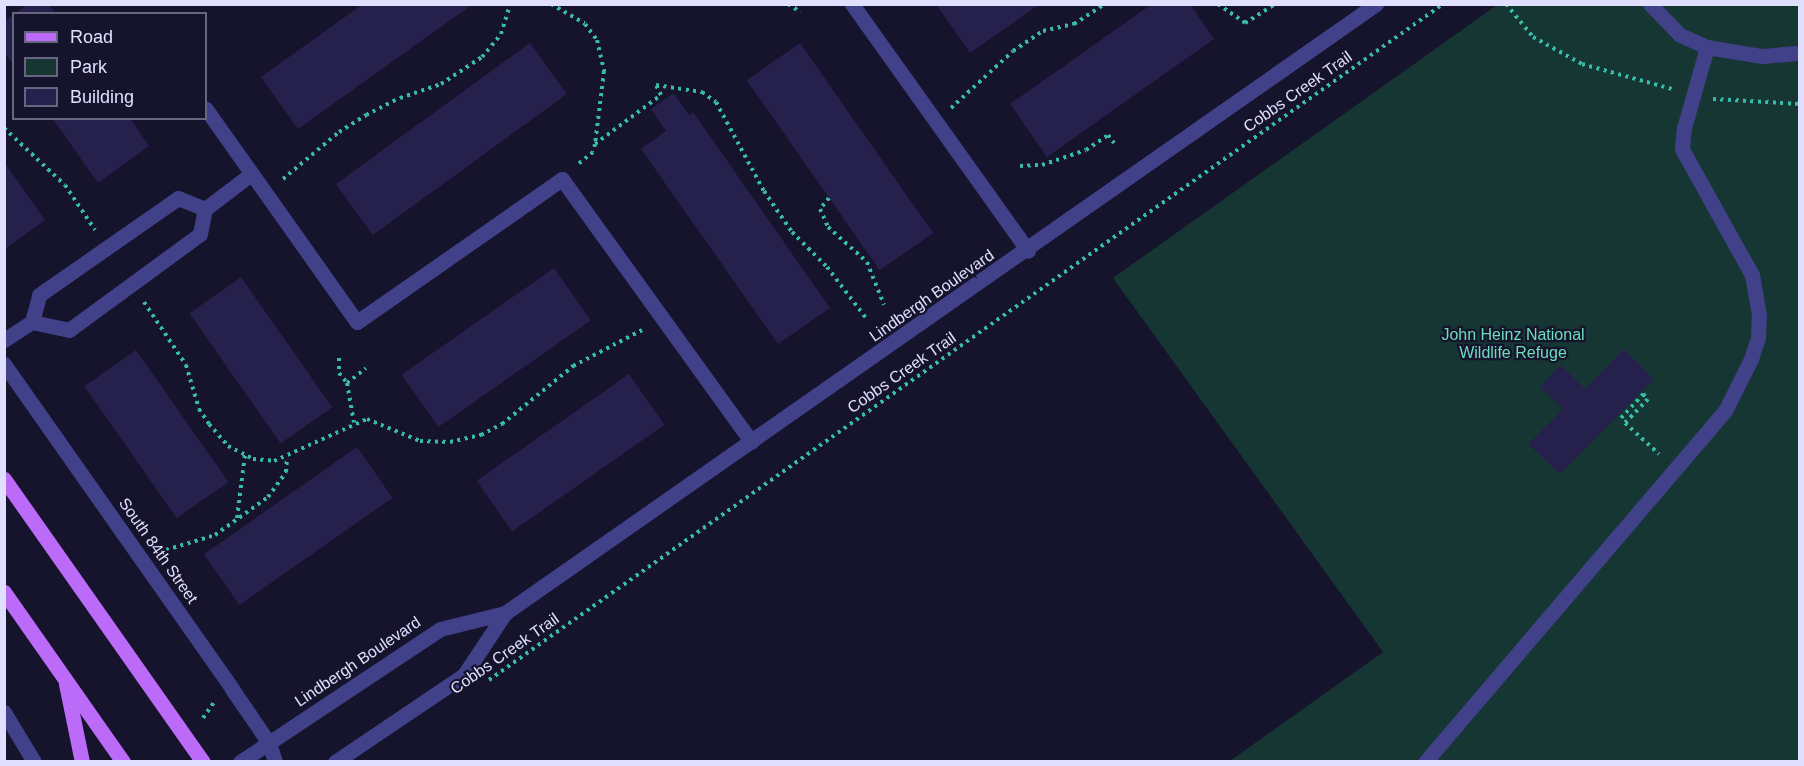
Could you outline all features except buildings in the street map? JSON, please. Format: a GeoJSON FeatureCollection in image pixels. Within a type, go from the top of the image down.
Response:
{"type":"FeatureCollection","features":[{"type":"Feature","properties":{"kind":"main road"},"geometry":{"type":"LineString","coordinates":[[4,479],[203,762]]}},
{"type":"Feature","properties":{"kind":"main road"},"geometry":{"type":"LineString","coordinates":[[4,592],[123,762]]}},
{"type":"Feature","properties":{"kind":"main road"},"geometry":{"type":"LineString","coordinates":[[65,678],[82,762]]}},
{"type":"Feature","properties":{"kind":"street"},"geometry":{"type":"LineString","coordinates":[[852,4],[1028,251]]}},
{"type":"Feature","properties":{"kind":"street","name":"Lindbergh Boulevard"},"geometry":{"type":"LineString","coordinates":[[240,762],[440,629],[505,613],[1028,251],[1376,4]]}},
{"type":"Feature","properties":{"kind":"street"},"geometry":{"type":"LineString","coordinates":[[1650,4],[1680,35],[1707,47],[1762,56],[1800,53]]}},
{"type":"Feature","properties":{"kind":"street"},"geometry":{"type":"LineString","coordinates":[[1425,762],[1725,411],[1751,359],[1759,315],[1752,275],[1682,149],[1684,128],[1707,47]]}},
{"type":"Feature","properties":{"kind":"street"},"geometry":{"type":"LineString","coordinates":[[207,110],[357,322],[562,178],[752,442]]}},
{"type":"Feature","properties":{"kind":"street"},"geometry":{"type":"LineString","coordinates":[[4,340],[33,322],[69,330],[200,234],[205,210],[251,174]]}},
{"type":"Feature","properties":{"kind":"street"},"geometry":{"type":"LineString","coordinates":[[33,322],[39,295],[178,198],[205,210]]}},
{"type":"Feature","properties":{"kind":"street","name":"South 84th Street"},"geometry":{"type":"LineString","coordinates":[[4,364],[269,743],[275,762]]}},
{"type":"Feature","properties":{"kind":"street","name":"Lindbergh Boulevard"},"geometry":{"type":"LineString","coordinates":[[335,762],[464,675],[505,613]]}},
{"type":"Feature","properties":{"kind":"street"},"geometry":{"type":"LineString","coordinates":[[4,712],[34,762]]}},
{"type":"Feature","properties":{"kind":"path"},"geometry":{"type":"LineString","coordinates":[[302,166],[339,132],[366,115],[441,84],[482,57],[501,34],[510,4]]}},
{"type":"Feature","properties":{"kind":"path"},"geometry":{"type":"LineString","coordinates":[[550,4],[585,24],[597,40],[604,71],[593,152],[562,178]]}},
{"type":"Feature","properties":{"kind":"path"},"geometry":{"type":"LineString","coordinates":[[788,4],[801,12]]}},
{"type":"Feature","properties":{"kind":"path"},"geometry":{"type":"LineString","coordinates":[[970,94],[1013,51],[1043,31],[1074,24],[1105,4]]}},
{"type":"Feature","properties":{"kind":"path"},"geometry":{"type":"LineString","coordinates":[[1218,4],[1245,23],[1275,4]]}},
{"type":"Feature","properties":{"kind":"path","name":"Cobbs Creek Trail"},"geometry":{"type":"LineString","coordinates":[[482,686],[1443,4]]}},
{"type":"Feature","properties":{"kind":"path"},"geometry":{"type":"LineString","coordinates":[[1506,4],[1533,37],[1582,64],[1682,92]]}},
{"type":"Feature","properties":{"kind":"path"},"geometry":{"type":"LineString","coordinates":[[595,144],[661,95],[656,85],[702,92],[716,102],[764,191],[792,232],[827,267],[866,318]]}},
{"type":"Feature","properties":{"kind":"path"},"geometry":{"type":"LineString","coordinates":[[1707,98],[1800,104]]}},
{"type":"Feature","properties":{"kind":"path"},"geometry":{"type":"LineString","coordinates":[[4,128],[65,185],[85,215]]}},
{"type":"Feature","properties":{"kind":"path"},"geometry":{"type":"LineString","coordinates":[[1020,166],[1042,165],[1086,150],[1108,135],[1114,143]]}},
{"type":"Feature","properties":{"kind":"path"},"geometry":{"type":"LineString","coordinates":[[829,198],[820,209],[828,227],[867,262],[884,305]]}},
{"type":"Feature","properties":{"kind":"path"},"geometry":{"type":"LineString","coordinates":[[154,316],[186,365],[199,409],[228,446],[245,455],[274,461],[287,458],[354,422],[367,419],[420,441],[450,442],[481,435],[502,424],[573,366],[627,339]]}},
{"type":"Feature","properties":{"kind":"path"},"geometry":{"type":"LineString","coordinates":[[339,358],[339,373],[347,383],[354,422]]}},
{"type":"Feature","properties":{"kind":"path"},"geometry":{"type":"LineString","coordinates":[[347,383],[366,368]]}},
{"type":"Feature","properties":{"kind":"path"},"geometry":{"type":"LineString","coordinates":[[1621,417],[1643,394],[1648,399],[1625,423],[1647,443]]}},
{"type":"Feature","properties":{"kind":"path"},"geometry":{"type":"LineString","coordinates":[[237,519],[245,455]]}},
{"type":"Feature","properties":{"kind":"path"},"geometry":{"type":"LineString","coordinates":[[166,550],[214,535],[268,497],[286,472],[287,458]]}},
{"type":"Feature","properties":{"kind":"path"},"geometry":{"type":"LineString","coordinates":[[203,718],[214,701]]}},
{"type":"Feature","properties":{"kind":"green space","name":"John Heinz National Wildlife Refuge"},"geometry":{"type":"Polygon","coordinates":[[[1497,5],[1799,5],[1799,761],[1230,761],[1383,652],[1113,278],[1497,5]]]}}]}
